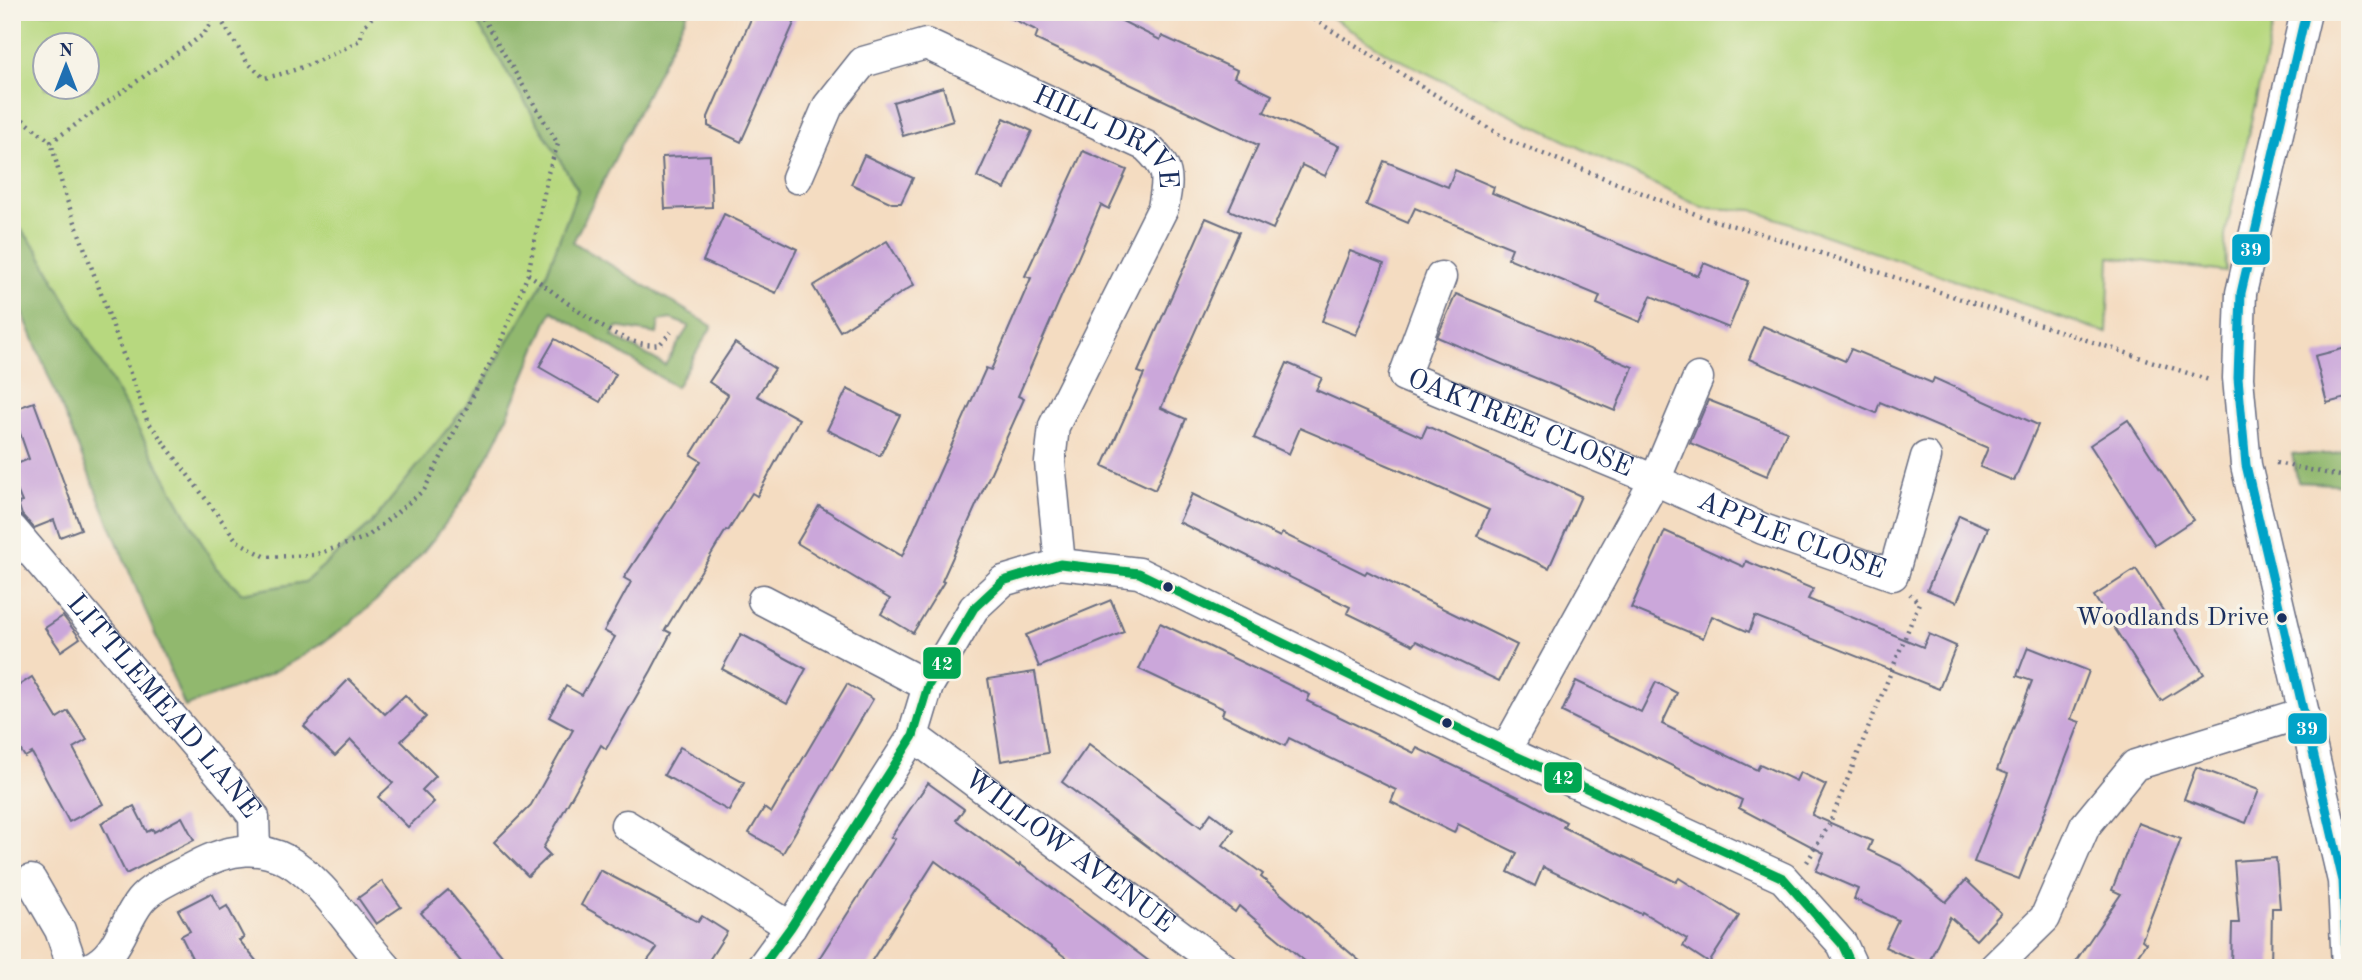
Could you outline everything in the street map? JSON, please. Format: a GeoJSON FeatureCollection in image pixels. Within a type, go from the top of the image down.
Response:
{"type":"FeatureCollection","features":[{"type":"Feature","properties":{"kind":"street"},"geometry":{"type":"LineString","coordinates":[[2306,12],[2241,293],[2238,377],[2246,465],[2343,881],[2347,968]]}},
{"type":"Feature","properties":{"kind":"street","name":"HILL DRIVE"},"geometry":{"type":"LineString","coordinates":[[797,178],[828,106],[863,62],[926,44],[1146,146],[1162,162],[1168,179],[1163,208],[1054,426],[1050,462],[1060,564]]}},
{"type":"Feature","properties":{"kind":"street","name":"OAKTREE CLOSE"},"geometry":{"type":"LineString","coordinates":[[1441,277],[1405,376],[1655,480]]}},
{"type":"Feature","properties":{"kind":"street"},"geometry":{"type":"LineString","coordinates":[[1505,751],[1655,480],[1698,378]]}},
{"type":"Feature","properties":{"kind":"street","name":"APPLE CLOSE"},"geometry":{"type":"LineString","coordinates":[[1655,480],[1763,529],[1893,575],[1926,457]]}},
{"type":"Feature","properties":{"kind":"street","name":"LITTLEMEAD LANE"},"geometry":{"type":"LineString","coordinates":[[12,529],[232,788],[254,817],[255,849],[288,858],[309,876],[387,968]]}},
{"type":"Feature","properties":{"kind":"street"},"geometry":{"type":"LineString","coordinates":[[761,968],[791,927],[913,736],[928,686],[974,608],[1003,581],[1060,564],[1139,572],[1505,751],[1783,878],[1842,944],[1853,968]]}},
{"type":"Feature","properties":{"kind":"street"},"geometry":{"type":"LineString","coordinates":[[763,600],[928,686]]}},
{"type":"Feature","properties":{"kind":"street"},"geometry":{"type":"LineString","coordinates":[[1994,968],[2045,918],[2085,827],[2135,765],[2303,713]]}},
{"type":"Feature","properties":{"kind":"street","name":"WILLOW AVENUE"},"geometry":{"type":"LineString","coordinates":[[913,736],[1224,968]]}},
{"type":"Feature","properties":{"kind":"street"},"geometry":{"type":"LineString","coordinates":[[625,825],[791,927]]}},
{"type":"Feature","properties":{"kind":"street"},"geometry":{"type":"LineString","coordinates":[[90,968],[100,963],[120,940],[132,913],[149,892],[211,858],[234,851],[255,849]]}},
{"type":"Feature","properties":{"kind":"street"},"geometry":{"type":"LineString","coordinates":[[31,880],[60,930],[73,968]]}},
{"type":"Feature","properties":{"kind":"path"},"geometry":{"type":"LineString","coordinates":[[214,12],[247,62],[264,78],[327,58],[360,40],[363,27],[377,12]]}},
{"type":"Feature","properties":{"kind":"path"},"geometry":{"type":"LineString","coordinates":[[51,142],[204,34],[212,22],[214,12]]}},
{"type":"Feature","properties":{"kind":"path"},"geometry":{"type":"LineString","coordinates":[[12,111],[51,142],[64,192],[146,420],[237,541],[266,556],[314,555],[367,537],[424,490],[498,348],[528,274],[548,173],[558,144],[479,12]]}},
{"type":"Feature","properties":{"kind":"path"},"geometry":{"type":"LineString","coordinates":[[1302,12],[1507,141],[1658,200],[1708,219],[1753,231],[2205,380],[2238,377]]}},
{"type":"Feature","properties":{"kind":"path"},"geometry":{"type":"LineString","coordinates":[[528,274],[606,329],[645,346],[660,344],[671,332]]}},
{"type":"Feature","properties":{"kind":"path"},"geometry":{"type":"LineString","coordinates":[[2246,465],[2285,463],[2315,473],[2350,478]]}},
{"type":"Feature","properties":{"kind":"path"},"geometry":{"type":"LineString","coordinates":[[1791,888],[1829,825],[1919,603],[1893,575]]}},
{"type":"Feature","properties":{"kind":"green space"},"geometry":{"type":"Polygon","coordinates":[[[12,12],[471,12],[578,190],[542,285],[483,385],[371,524],[305,582],[242,593],[216,568],[37,249],[12,218],[12,12]]]}},
{"type":"Feature","properties":{"kind":"green space"},"geometry":{"type":"Polygon","coordinates":[[[471,12],[688,12],[573,242],[712,326],[676,387],[552,311],[505,422],[478,474],[431,543],[403,575],[340,631],[305,654],[259,679],[185,707],[12,287],[12,218],[37,249],[216,568],[242,593],[305,582],[371,524],[483,385],[545,278],[578,190],[471,12]],[[671,319],[659,321],[657,334],[617,327],[612,336],[665,365],[689,326],[671,319]]]}},
{"type":"Feature","properties":{"kind":"green space"},"geometry":{"type":"Polygon","coordinates":[[[1323,12],[2276,12],[2225,236],[2226,272],[2110,257],[2107,333],[1752,210],[1703,208],[1390,55],[1323,12]]]}},
{"type":"Feature","properties":{"kind":"green space"},"geometry":{"type":"Polygon","coordinates":[[[2350,450],[2350,485],[2298,482],[2292,454],[2333,454],[2350,450]]]}},
{"type":"Feature","properties":{"kind":"building"},"geometry":{"type":"Polygon","coordinates":[[[754,12],[799,12],[741,142],[708,126],[708,117],[754,12]]]}},
{"type":"Feature","properties":{"kind":"building"},"geometry":{"type":"Polygon","coordinates":[[[998,12],[1104,12],[1160,40],[1162,36],[1237,70],[1234,77],[1272,95],[1264,112],[1339,146],[1325,176],[1302,165],[1273,229],[1229,210],[1258,145],[1035,39],[1038,31],[998,12]]]}},
{"type":"Feature","properties":{"kind":"building"},"geometry":{"type":"Polygon","coordinates":[[[943,87],[953,121],[903,136],[893,102],[943,87]]]}},
{"type":"Feature","properties":{"kind":"building"},"geometry":{"type":"Polygon","coordinates":[[[1004,118],[1032,131],[1005,189],[977,177],[1004,118]]]}},
{"type":"Feature","properties":{"kind":"building"},"geometry":{"type":"Polygon","coordinates":[[[1083,151],[1127,170],[1109,209],[1101,205],[1018,396],[1024,399],[942,581],[944,582],[913,633],[881,614],[890,599],[797,543],[819,506],[902,556],[986,368],[991,370],[1031,278],[1025,276],[1083,151]]]}},
{"type":"Feature","properties":{"kind":"building"},"geometry":{"type":"Polygon","coordinates":[[[710,155],[712,207],[665,209],[662,157],[710,155]]]}},
{"type":"Feature","properties":{"kind":"building"},"geometry":{"type":"Polygon","coordinates":[[[864,155],[913,178],[901,203],[892,203],[851,184],[864,155]]]}},
{"type":"Feature","properties":{"kind":"building"},"geometry":{"type":"Polygon","coordinates":[[[1384,161],[1448,187],[1455,170],[1494,187],[1492,193],[1698,276],[1704,263],[1748,281],[1729,328],[1651,296],[1640,322],[1597,304],[1600,296],[1508,258],[1512,248],[1415,208],[1408,223],[1366,205],[1384,161]]]}},
{"type":"Feature","properties":{"kind":"building"},"geometry":{"type":"Polygon","coordinates":[[[724,214],[797,249],[776,293],[703,261],[724,214]]]}},
{"type":"Feature","properties":{"kind":"building"},"geometry":{"type":"Polygon","coordinates":[[[1206,218],[1239,232],[1161,408],[1186,419],[1155,490],[1103,466],[1144,374],[1138,372],[1206,218]]]}},
{"type":"Feature","properties":{"kind":"building"},"geometry":{"type":"Polygon","coordinates":[[[887,241],[914,285],[840,331],[813,286],[887,241]]]}},
{"type":"Feature","properties":{"kind":"building"},"geometry":{"type":"Polygon","coordinates":[[[1350,251],[1384,264],[1356,335],[1322,321],[1350,251]]]}},
{"type":"Feature","properties":{"kind":"building"},"geometry":{"type":"Polygon","coordinates":[[[1456,294],[1633,367],[1615,411],[1437,337],[1456,294]]]}},
{"type":"Feature","properties":{"kind":"building"},"geometry":{"type":"Polygon","coordinates":[[[1763,326],[1845,361],[1851,349],[1932,383],[1934,378],[2038,425],[2014,481],[1980,467],[1988,448],[1880,402],[1876,413],[1749,359],[1763,326]]]}},
{"type":"Feature","properties":{"kind":"building"},"geometry":{"type":"Polygon","coordinates":[[[555,339],[616,374],[600,402],[539,367],[555,339]]]}},
{"type":"Feature","properties":{"kind":"building"},"geometry":{"type":"Polygon","coordinates":[[[735,343],[775,369],[757,396],[799,419],[757,496],[752,493],[728,531],[726,530],[665,630],[671,633],[651,671],[606,749],[601,745],[543,848],[550,855],[528,876],[494,842],[531,805],[573,730],[549,717],[566,686],[582,695],[615,637],[604,631],[631,582],[624,578],[701,461],[691,455],[728,395],[709,382],[735,343]]]}},
{"type":"Feature","properties":{"kind":"building"},"geometry":{"type":"Polygon","coordinates":[[[2350,347],[2350,397],[2327,403],[2315,356],[2350,347]]]}},
{"type":"Feature","properties":{"kind":"building"},"geometry":{"type":"Polygon","coordinates":[[[1287,363],[1322,378],[1316,390],[1422,437],[1427,426],[1581,496],[1549,568],[1477,536],[1489,510],[1406,473],[1300,428],[1289,454],[1254,438],[1287,363]]]}},
{"type":"Feature","properties":{"kind":"building"},"geometry":{"type":"Polygon","coordinates":[[[847,389],[900,415],[880,456],[827,430],[847,389]]]}},
{"type":"Feature","properties":{"kind":"building"},"geometry":{"type":"Polygon","coordinates":[[[1708,400],[1787,431],[1767,476],[1690,443],[1708,400]]]}},
{"type":"Feature","properties":{"kind":"building"},"geometry":{"type":"Polygon","coordinates":[[[34,402],[81,529],[60,537],[54,520],[34,528],[22,515],[18,503],[22,502],[12,478],[12,466],[29,459],[12,410],[34,402]]]}},
{"type":"Feature","properties":{"kind":"building"},"geometry":{"type":"Polygon","coordinates":[[[2128,420],[2193,520],[2155,545],[2090,445],[2128,420]]]}},
{"type":"Feature","properties":{"kind":"building"},"geometry":{"type":"Polygon","coordinates":[[[1192,494],[1280,537],[1282,533],[1365,574],[1367,571],[1517,645],[1499,681],[1416,641],[1413,645],[1347,613],[1350,607],[1179,522],[1192,494]]]}},
{"type":"Feature","properties":{"kind":"building"},"geometry":{"type":"Polygon","coordinates":[[[1959,515],[1988,528],[1957,602],[1927,590],[1959,515]]]}},
{"type":"Feature","properties":{"kind":"building"},"geometry":{"type":"Polygon","coordinates":[[[1665,531],[1744,567],[1746,561],[1813,589],[1808,599],[1923,647],[1929,634],[1956,646],[1939,689],[1755,616],[1749,632],[1712,616],[1703,638],[1631,608],[1665,531]]]}},
{"type":"Feature","properties":{"kind":"building"},"geometry":{"type":"Polygon","coordinates":[[[2136,569],[2204,674],[2161,701],[2094,596],[2136,569]]]}},
{"type":"Feature","properties":{"kind":"building"},"geometry":{"type":"Polygon","coordinates":[[[1111,600],[1124,632],[1039,667],[1026,635],[1111,600]]]}},
{"type":"Feature","properties":{"kind":"building"},"geometry":{"type":"Polygon","coordinates":[[[63,616],[80,638],[61,651],[45,628],[63,616]]]}},
{"type":"Feature","properties":{"kind":"building"},"geometry":{"type":"Polygon","coordinates":[[[1160,623],[1310,695],[1307,701],[1414,753],[1417,748],[1529,802],[1566,822],[1563,827],[1676,882],[1679,878],[1739,916],[1709,963],[1683,946],[1687,939],[1642,912],[1641,914],[1543,867],[1535,886],[1508,872],[1517,853],[1458,824],[1454,833],[1391,802],[1396,790],[1289,738],[1285,746],[1222,715],[1224,709],[1139,669],[1160,623]]]}},
{"type":"Feature","properties":{"kind":"building"},"geometry":{"type":"Polygon","coordinates":[[[741,634],[806,669],[787,704],[722,669],[741,634]]]}},
{"type":"Feature","properties":{"kind":"building"},"geometry":{"type":"Polygon","coordinates":[[[2028,647],[2089,671],[2071,719],[2080,722],[2019,879],[1974,862],[2008,774],[1997,770],[2032,681],[2017,676],[2028,647]]]}},
{"type":"Feature","properties":{"kind":"building"},"geometry":{"type":"Polygon","coordinates":[[[1035,672],[1048,753],[1001,761],[988,679],[1035,672]]]}},
{"type":"Feature","properties":{"kind":"building"},"geometry":{"type":"Polygon","coordinates":[[[32,677],[57,718],[68,711],[87,740],[73,748],[103,804],[69,822],[32,753],[25,757],[12,737],[12,690],[32,677]]]}},
{"type":"Feature","properties":{"kind":"building"},"geometry":{"type":"Polygon","coordinates":[[[349,679],[385,714],[405,695],[426,717],[401,741],[436,776],[422,790],[434,802],[408,827],[378,797],[393,783],[351,740],[335,756],[304,726],[349,679]]]}},
{"type":"Feature","properties":{"kind":"building"},"geometry":{"type":"Polygon","coordinates":[[[1576,681],[1641,712],[1656,682],[1677,693],[1662,724],[1757,770],[1760,764],[1796,781],[1800,772],[1826,785],[1812,815],[1872,841],[1868,850],[1902,866],[1946,902],[1966,880],[2001,913],[1976,940],[1950,917],[1927,966],[1885,947],[1898,920],[1854,899],[1858,889],[1816,871],[1824,853],[1739,808],[1742,800],[1562,712],[1576,681]]]}},
{"type":"Feature","properties":{"kind":"building"},"geometry":{"type":"Polygon","coordinates":[[[847,684],[873,699],[783,853],[749,833],[764,808],[771,813],[847,684]]]}},
{"type":"Feature","properties":{"kind":"building"},"geometry":{"type":"Polygon","coordinates":[[[1089,744],[1201,827],[1211,813],[1234,830],[1223,845],[1263,874],[1261,877],[1368,968],[1313,968],[1239,906],[1235,912],[1062,782],[1089,744]]]}},
{"type":"Feature","properties":{"kind":"building"},"geometry":{"type":"Polygon","coordinates":[[[680,747],[744,783],[729,811],[664,775],[680,747]]]}},
{"type":"Feature","properties":{"kind":"building"},"geometry":{"type":"Polygon","coordinates":[[[2196,767],[2259,790],[2246,823],[2184,799],[2196,767]]]}},
{"type":"Feature","properties":{"kind":"building"},"geometry":{"type":"Polygon","coordinates":[[[928,783],[964,809],[956,820],[1019,866],[1020,864],[1158,968],[1080,968],[935,861],[867,968],[813,968],[895,839],[891,837],[928,783]]]}},
{"type":"Feature","properties":{"kind":"building"},"geometry":{"type":"Polygon","coordinates":[[[134,806],[147,832],[153,829],[154,832],[182,817],[194,840],[126,874],[101,823],[134,806]]]}},
{"type":"Feature","properties":{"kind":"building"},"geometry":{"type":"Polygon","coordinates":[[[2138,823],[2181,839],[2142,940],[2146,943],[2129,968],[2071,968],[2121,894],[2112,890],[2138,823]]]}},
{"type":"Feature","properties":{"kind":"building"},"geometry":{"type":"Polygon","coordinates":[[[2276,858],[2280,908],[2272,908],[2271,968],[2231,968],[2232,923],[2239,923],[2234,861],[2276,858]]]}},
{"type":"Feature","properties":{"kind":"building"},"geometry":{"type":"Polygon","coordinates":[[[600,870],[698,922],[702,916],[727,932],[704,968],[642,968],[657,948],[581,905],[600,870]]]}},
{"type":"Feature","properties":{"kind":"building"},"geometry":{"type":"Polygon","coordinates":[[[382,881],[401,907],[376,924],[358,898],[382,881]]]}},
{"type":"Feature","properties":{"kind":"building"},"geometry":{"type":"Polygon","coordinates":[[[448,890],[512,968],[466,968],[421,913],[448,890]]]}},
{"type":"Feature","properties":{"kind":"building"},"geometry":{"type":"Polygon","coordinates":[[[211,893],[220,910],[227,906],[244,938],[239,940],[262,968],[197,968],[181,936],[190,931],[178,910],[211,893]]]}},
{"type":"Feature","properties":{"kind":"transit line","name":"39"},"geometry":{"type":"LineString","coordinates":[[2306,12],[2241,293],[2238,378],[2246,465],[2343,881],[2347,968]]}},
{"type":"Feature","properties":{"kind":"transit line","name":"42"},"geometry":{"type":"LineString","coordinates":[[761,968],[791,927],[913,736],[928,686],[974,608],[1003,581],[1060,564],[1139,573],[1505,751],[1783,878],[1842,944],[1853,968]]}},
{"type":"Feature","properties":{"kind":"place","name":"Woodlands Drive"},"geometry":{"type":"Point","coordinates":[2282,618]}}]}
